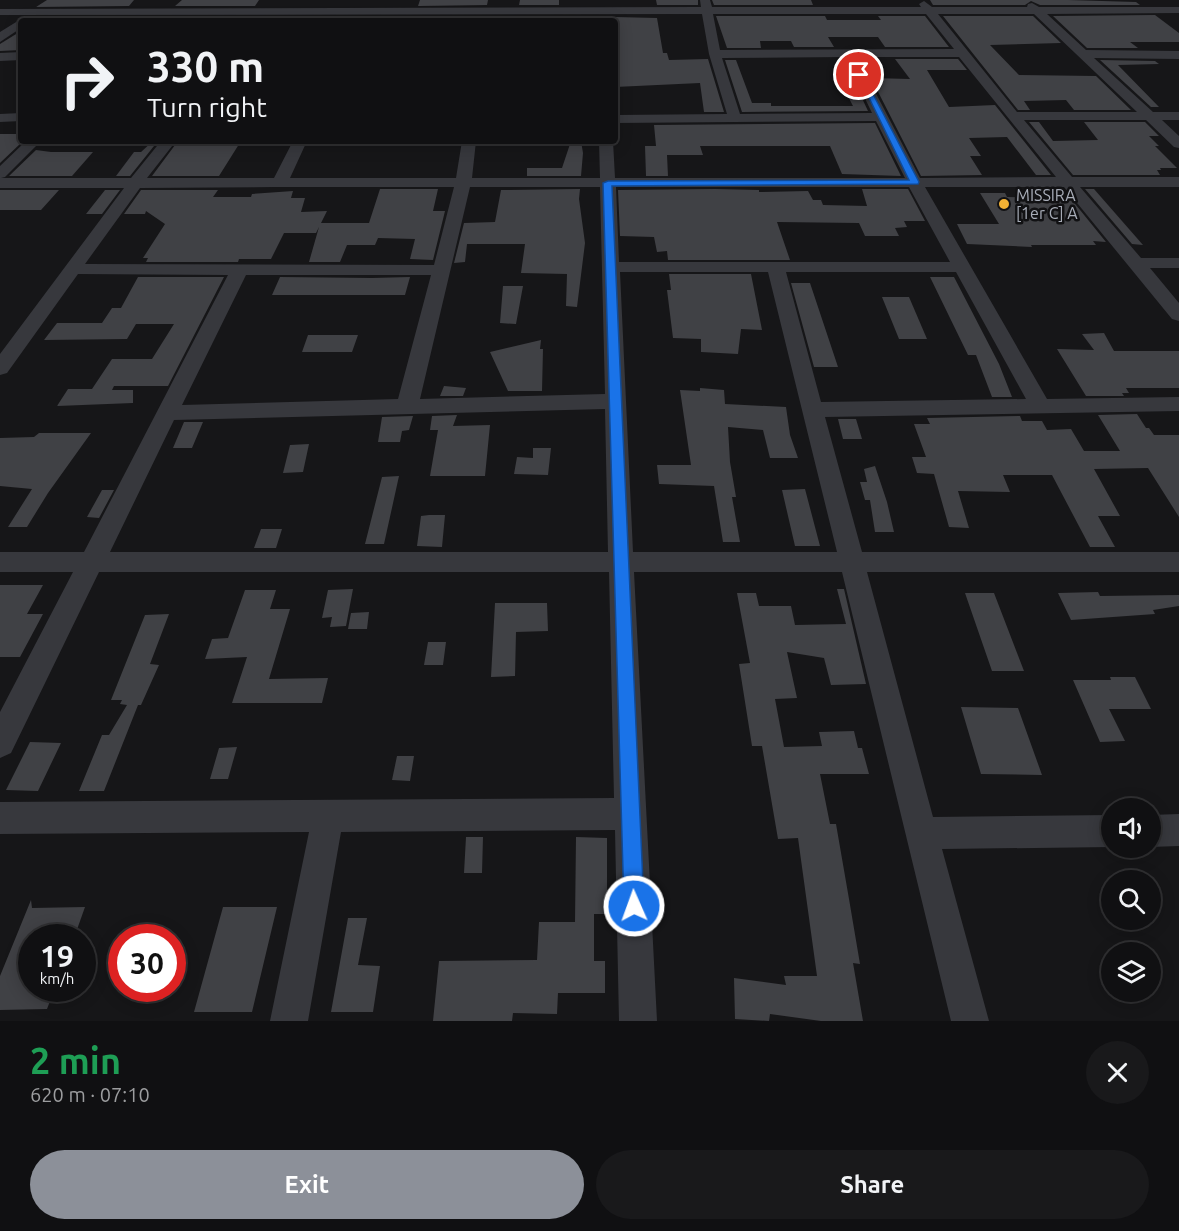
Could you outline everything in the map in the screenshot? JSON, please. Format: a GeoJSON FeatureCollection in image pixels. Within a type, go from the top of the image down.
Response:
{"type":"FeatureCollection","features":[{"type":"Feature","properties":{"kind":"street"},"geometry":{"type":"LineString","coordinates":[[25,18],[49,0]]}},
{"type":"Feature","properties":{"kind":"street"},"geometry":{"type":"LineString","coordinates":[[267,16],[279,0]]}},
{"type":"Feature","properties":{"kind":"street"},"geometry":{"type":"LineString","coordinates":[[363,16],[372,0]]}},
{"type":"Feature","properties":{"kind":"street"},"geometry":{"type":"LineString","coordinates":[[1025,0],[1179,144]]}},
{"type":"Feature","properties":{"kind":"street"},"geometry":{"type":"LineString","coordinates":[[1150,0],[1179,20]]}},
{"type":"Feature","properties":{"kind":"street"},"geometry":{"type":"LineString","coordinates":[[0,12],[363,16],[601,11],[706,5],[926,5],[1036,10],[1179,10]]}},
{"type":"Feature","properties":{"kind":"street"},"geometry":{"type":"LineString","coordinates":[[706,5],[716,54],[735,119]]}},
{"type":"Feature","properties":{"kind":"street"},"geometry":{"type":"LineString","coordinates":[[926,5],[1013,116],[1138,263],[1179,315]]}},
{"type":"Feature","properties":{"kind":"street"},"geometry":{"type":"LineString","coordinates":[[0,38],[18,23]]}},
{"type":"Feature","properties":{"kind":"street"},"geometry":{"type":"LineString","coordinates":[[849,53],[915,182],[1042,408]]}},
{"type":"Feature","properties":{"kind":"street"},"geometry":{"type":"LineString","coordinates":[[716,54],[965,53]]}},
{"type":"Feature","properties":{"kind":"street"},"geometry":{"type":"LineString","coordinates":[[1084,54],[1179,55]]}},
{"type":"Feature","properties":{"kind":"street"},"geometry":{"type":"LineString","coordinates":[[0,57],[18,57]]}},
{"type":"Feature","properties":{"kind":"street"},"geometry":{"type":"LineString","coordinates":[[1013,116],[1179,116]]}},
{"type":"Feature","properties":{"kind":"street"},"geometry":{"type":"LineString","coordinates":[[0,118],[18,117]]}},
{"type":"Feature","properties":{"kind":"street"},"geometry":{"type":"LineString","coordinates":[[618,119],[880,117]]}},
{"type":"Feature","properties":{"kind":"street"},"geometry":{"type":"LineString","coordinates":[[0,174],[31,144]]}},
{"type":"Feature","properties":{"kind":"street"},"geometry":{"type":"LineString","coordinates":[[0,368],[136,182],[167,144]]}},
{"type":"Feature","properties":{"kind":"street"},"geometry":{"type":"LineString","coordinates":[[279,184],[299,144]]}},
{"type":"Feature","properties":{"kind":"street"},"geometry":{"type":"LineString","coordinates":[[407,406],[463,183],[470,144]]}},
{"type":"Feature","properties":{"kind":"street"},"geometry":{"type":"LineString","coordinates":[[606,144],[638,1021]]}},
{"type":"Feature","properties":{"kind":"street"},"geometry":{"type":"LineString","coordinates":[[0,183],[1179,182]]}},
{"type":"Feature","properties":{"kind":"street"},"geometry":{"type":"LineString","coordinates":[[1138,263],[1179,263]]}},
{"type":"Feature","properties":{"kind":"street"},"geometry":{"type":"LineString","coordinates":[[611,267],[962,267]]}},
{"type":"Feature","properties":{"kind":"street"},"geometry":{"type":"LineString","coordinates":[[776,268],[970,1021]]}},
{"type":"Feature","properties":{"kind":"street"},"geometry":{"type":"LineString","coordinates":[[72,269],[441,270]]}},
{"type":"Feature","properties":{"kind":"street"},"geometry":{"type":"LineString","coordinates":[[0,743],[239,270]]}},
{"type":"Feature","properties":{"kind":"street"},"geometry":{"type":"LineString","coordinates":[[167,413],[616,401]]}},
{"type":"Feature","properties":{"kind":"street"},"geometry":{"type":"LineString","coordinates":[[811,410],[1179,404]]}},
{"type":"Feature","properties":{"kind":"street"},"geometry":{"type":"LineString","coordinates":[[0,562],[853,564],[1179,562]]}},
{"type":"Feature","properties":{"kind":"street"},"geometry":{"type":"LineString","coordinates":[[0,819],[631,814]]}},
{"type":"Feature","properties":{"kind":"street"},"geometry":{"type":"LineString","coordinates":[[289,1021],[328,816]]}},
{"type":"Feature","properties":{"kind":"street"},"geometry":{"type":"LineString","coordinates":[[1161,831],[1179,830]]}},
{"type":"Feature","properties":{"kind":"street"},"geometry":{"type":"LineString","coordinates":[[920,833],[1101,831]]}},
{"type":"Feature","properties":{"kind":"building"},"geometry":{"type":"Polygon","coordinates":[[[47,0],[134,0],[129,6],[36,7],[47,0]]]}},
{"type":"Feature","properties":{"kind":"building"},"geometry":{"type":"Polygon","coordinates":[[[182,0],[259,0],[255,6],[175,6],[182,0]]]}},
{"type":"Feature","properties":{"kind":"building"},"geometry":{"type":"Polygon","coordinates":[[[420,0],[488,0],[487,5],[418,6],[420,0]]]}},
{"type":"Feature","properties":{"kind":"building"},"geometry":{"type":"Polygon","coordinates":[[[520,0],[559,0],[559,5],[519,5],[520,0]]]}},
{"type":"Feature","properties":{"kind":"building"},"geometry":{"type":"Polygon","coordinates":[[[656,0],[698,0],[698,5],[657,5],[656,0]]]}},
{"type":"Feature","properties":{"kind":"building"},"geometry":{"type":"Polygon","coordinates":[[[712,0],[811,0],[813,5],[714,5],[712,0]]]}},
{"type":"Feature","properties":{"kind":"building"},"geometry":{"type":"Polygon","coordinates":[[[930,0],[1068,0],[1136,2],[1140,5],[1040,5],[1031,1],[1025,5],[933,5],[930,0]]]}},
{"type":"Feature","properties":{"kind":"building"},"geometry":{"type":"Polygon","coordinates":[[[1155,15],[1179,33],[1179,42],[1130,42],[1138,48],[1087,48],[1053,16],[1155,15]]]}},
{"type":"Feature","properties":{"kind":"building"},"geometry":{"type":"Polygon","coordinates":[[[716,16],[825,16],[827,20],[881,20],[878,16],[925,16],[949,47],[885,47],[878,37],[828,37],[834,47],[794,47],[791,41],[760,41],[761,48],[727,48],[716,16]]]}},
{"type":"Feature","properties":{"kind":"building"},"geometry":{"type":"Polygon","coordinates":[[[943,16],[1033,16],[1061,43],[990,45],[1019,75],[1096,76],[1131,110],[1074,110],[1066,100],[1024,101],[1030,110],[1018,110],[943,16]]]}},
{"type":"Feature","properties":{"kind":"building"},"geometry":{"type":"Polygon","coordinates":[[[23,17],[120,17],[119,18],[23,17]]]}},
{"type":"Feature","properties":{"kind":"building"},"geometry":{"type":"Polygon","coordinates":[[[164,17],[246,17],[245,18],[164,17]]]}},
{"type":"Feature","properties":{"kind":"building"},"geometry":{"type":"Polygon","coordinates":[[[414,17],[485,17],[485,18],[414,17]]]}},
{"type":"Feature","properties":{"kind":"building"},"geometry":{"type":"Polygon","coordinates":[[[615,17],[657,18],[663,53],[667,53],[669,60],[708,59],[724,112],[704,112],[700,83],[618,87],[618,18],[615,17]]]}},
{"type":"Feature","properties":{"kind":"building"},"geometry":{"type":"Polygon","coordinates":[[[18,33],[18,50],[0,51],[0,44],[18,33]]]}},
{"type":"Feature","properties":{"kind":"building"},"geometry":{"type":"Polygon","coordinates":[[[895,59],[958,59],[967,70],[927,70],[949,107],[995,105],[1051,175],[1036,175],[1007,137],[969,138],[981,156],[970,156],[982,175],[921,176],[871,78],[910,79],[895,59]]]}},
{"type":"Feature","properties":{"kind":"building"},"geometry":{"type":"Polygon","coordinates":[[[725,60],[736,60],[752,103],[771,103],[771,106],[853,106],[838,77],[852,77],[868,111],[742,112],[725,60]]]}},
{"type":"Feature","properties":{"kind":"building"},"geometry":{"type":"Polygon","coordinates":[[[1100,60],[1155,61],[1159,64],[1118,65],[1159,107],[1151,107],[1100,60]]]}},
{"type":"Feature","properties":{"kind":"building"},"geometry":{"type":"Polygon","coordinates":[[[1029,122],[1039,122],[1053,141],[1098,140],[1084,122],[1145,122],[1159,136],[1149,136],[1159,146],[1155,146],[1177,168],[1160,168],[1161,170],[1157,170],[1160,175],[1073,175],[1029,122]]]}},
{"type":"Feature","properties":{"kind":"building"},"geometry":{"type":"Polygon","coordinates":[[[875,123],[901,176],[842,174],[830,146],[700,146],[703,155],[667,155],[668,176],[646,176],[645,146],[656,146],[654,125],[875,123]]]}},
{"type":"Feature","properties":{"kind":"building"},"geometry":{"type":"Polygon","coordinates":[[[0,134],[18,134],[18,144],[20,144],[0,163],[0,134]]]}},
{"type":"Feature","properties":{"kind":"building"},"geometry":{"type":"Polygon","coordinates":[[[150,144],[156,144],[130,176],[116,176],[134,152],[141,152],[150,144]]]}},
{"type":"Feature","properties":{"kind":"building"},"geometry":{"type":"Polygon","coordinates":[[[176,144],[239,144],[219,176],[152,176],[176,144]]]}},
{"type":"Feature","properties":{"kind":"building"},"geometry":{"type":"Polygon","coordinates":[[[570,144],[582,144],[581,176],[527,176],[527,168],[562,168],[570,144]]]}},
{"type":"Feature","properties":{"kind":"building"},"geometry":{"type":"Polygon","coordinates":[[[36,150],[93,152],[72,176],[9,176],[36,150]]]}},
{"type":"Feature","properties":{"kind":"building"},"geometry":{"type":"Polygon","coordinates":[[[380,189],[438,189],[433,211],[445,211],[433,260],[410,259],[415,239],[378,238],[375,245],[347,245],[340,262],[309,262],[319,227],[316,233],[284,233],[271,259],[239,259],[238,262],[146,262],[148,258],[143,258],[165,224],[146,211],[145,214],[124,214],[141,190],[218,190],[213,197],[251,197],[252,194],[293,191],[291,198],[305,198],[301,212],[327,211],[321,223],[369,223],[380,189]]]}},
{"type":"Feature","properties":{"kind":"building"},"geometry":{"type":"Polygon","coordinates":[[[580,189],[579,199],[585,243],[577,307],[566,306],[567,274],[521,273],[525,244],[467,244],[465,262],[454,263],[464,223],[495,222],[501,190],[580,189]]]}},
{"type":"Feature","properties":{"kind":"building"},"geometry":{"type":"Polygon","coordinates":[[[862,189],[908,189],[925,221],[904,221],[907,227],[895,228],[899,236],[865,236],[859,223],[777,222],[790,260],[668,260],[667,251],[657,252],[654,237],[620,236],[618,190],[759,190],[759,192],[808,191],[813,200],[821,200],[823,205],[867,206],[862,189]]]}},
{"type":"Feature","properties":{"kind":"building"},"geometry":{"type":"Polygon","coordinates":[[[1041,189],[1063,189],[1106,242],[1093,241],[1096,245],[1031,245],[1032,247],[967,244],[957,224],[999,224],[980,193],[1005,193],[1007,197],[1047,198],[1041,189]]]}},
{"type":"Feature","properties":{"kind":"building"},"geometry":{"type":"Polygon","coordinates":[[[1085,189],[1094,189],[1143,245],[1132,244],[1085,189]]]}},
{"type":"Feature","properties":{"kind":"building"},"geometry":{"type":"Polygon","coordinates":[[[0,190],[59,190],[41,210],[0,210],[0,190]]]}},
{"type":"Feature","properties":{"kind":"building"},"geometry":{"type":"Polygon","coordinates":[[[105,190],[120,190],[102,214],[86,214],[105,190]]]}},
{"type":"Feature","properties":{"kind":"building"},"geometry":{"type":"Polygon","coordinates":[[[669,274],[751,274],[762,330],[741,329],[738,354],[701,352],[701,339],[673,338],[667,290],[671,290],[669,274]]]}},
{"type":"Feature","properties":{"kind":"building"},"geometry":{"type":"Polygon","coordinates":[[[138,277],[224,277],[168,386],[114,386],[112,390],[133,390],[133,403],[57,406],[68,389],[92,389],[112,359],[152,359],[174,324],[136,324],[127,339],[44,340],[57,323],[102,323],[112,308],[121,308],[138,277]]]}},
{"type":"Feature","properties":{"kind":"building"},"geometry":{"type":"Polygon","coordinates":[[[280,277],[410,277],[405,295],[272,295],[280,277]]]}},
{"type":"Feature","properties":{"kind":"building"},"geometry":{"type":"Polygon","coordinates":[[[930,277],[954,277],[999,364],[1012,397],[992,397],[976,355],[968,355],[930,277]]]}},
{"type":"Feature","properties":{"kind":"building"},"geometry":{"type":"Polygon","coordinates":[[[791,283],[810,283],[838,367],[814,367],[791,283]]]}},
{"type":"Feature","properties":{"kind":"building"},"geometry":{"type":"Polygon","coordinates":[[[503,286],[523,286],[516,324],[500,323],[503,286]]]}},
{"type":"Feature","properties":{"kind":"building"},"geometry":{"type":"Polygon","coordinates":[[[882,297],[909,297],[927,339],[899,339],[882,297]]]}},
{"type":"Feature","properties":{"kind":"building"},"geometry":{"type":"Polygon","coordinates":[[[1104,333],[1114,351],[1179,351],[1179,388],[1126,388],[1129,393],[1122,393],[1124,396],[1086,396],[1057,349],[1094,350],[1082,334],[1104,333]]]}},
{"type":"Feature","properties":{"kind":"building"},"geometry":{"type":"Polygon","coordinates":[[[308,335],[358,335],[352,352],[302,352],[308,335]]]}},
{"type":"Feature","properties":{"kind":"building"},"geometry":{"type":"Polygon","coordinates":[[[541,340],[540,349],[543,349],[542,391],[508,391],[490,352],[541,340]]]}},
{"type":"Feature","properties":{"kind":"building"},"geometry":{"type":"Polygon","coordinates":[[[444,386],[466,388],[463,396],[440,396],[444,386]]]}},
{"type":"Feature","properties":{"kind":"building"},"geometry":{"type":"Polygon","coordinates":[[[700,388],[724,390],[725,404],[786,407],[790,435],[798,458],[770,458],[763,430],[728,427],[730,462],[736,497],[732,497],[740,542],[723,542],[714,486],[659,484],[657,465],[691,465],[680,390],[700,391],[700,388]]]}},
{"type":"Feature","properties":{"kind":"building"},"geometry":{"type":"Polygon","coordinates":[[[1137,414],[1146,428],[1149,428],[1154,435],[1179,435],[1179,517],[1148,468],[1094,469],[1120,516],[1098,516],[1115,547],[1090,547],[1052,475],[1003,475],[1010,492],[958,491],[969,528],[949,527],[934,474],[917,473],[912,457],[926,457],[914,424],[930,424],[927,418],[1020,416],[1022,421],[1042,421],[1047,430],[1071,429],[1084,451],[1120,451],[1098,415],[1137,414]]]}},
{"type":"Feature","properties":{"kind":"building"},"geometry":{"type":"Polygon","coordinates":[[[457,415],[453,426],[490,425],[485,476],[430,476],[438,430],[430,430],[432,416],[457,415]]]}},
{"type":"Feature","properties":{"kind":"building"},"geometry":{"type":"Polygon","coordinates":[[[413,416],[409,430],[402,431],[400,442],[378,442],[382,417],[413,416]]]}},
{"type":"Feature","properties":{"kind":"building"},"geometry":{"type":"Polygon","coordinates":[[[838,419],[856,419],[862,439],[843,439],[838,419]]]}},
{"type":"Feature","properties":{"kind":"building"},"geometry":{"type":"Polygon","coordinates":[[[184,422],[203,422],[192,448],[173,448],[184,422]]]}},
{"type":"Feature","properties":{"kind":"building"},"geometry":{"type":"Polygon","coordinates":[[[39,433],[91,433],[27,527],[8,527],[32,489],[0,486],[0,438],[34,437],[39,433]]]}},
{"type":"Feature","properties":{"kind":"building"},"geometry":{"type":"Polygon","coordinates":[[[309,444],[303,472],[283,473],[290,445],[309,444]]]}},
{"type":"Feature","properties":{"kind":"building"},"geometry":{"type":"Polygon","coordinates":[[[533,448],[551,448],[548,475],[514,474],[517,457],[533,458],[533,448]]]}},
{"type":"Feature","properties":{"kind":"building"},"geometry":{"type":"Polygon","coordinates":[[[875,466],[894,532],[875,532],[870,500],[865,500],[860,482],[867,482],[864,469],[875,466]]]}},
{"type":"Feature","properties":{"kind":"building"},"geometry":{"type":"Polygon","coordinates":[[[399,476],[384,544],[365,544],[382,477],[399,476]]]}},
{"type":"Feature","properties":{"kind":"building"},"geometry":{"type":"Polygon","coordinates":[[[805,489],[820,546],[795,546],[782,490],[805,489]]]}},
{"type":"Feature","properties":{"kind":"building"},"geometry":{"type":"Polygon","coordinates":[[[102,490],[114,490],[99,518],[87,517],[102,490]]]}},
{"type":"Feature","properties":{"kind":"building"},"geometry":{"type":"Polygon","coordinates":[[[445,515],[442,547],[417,546],[421,516],[445,515]]]}},
{"type":"Feature","properties":{"kind":"building"},"geometry":{"type":"Polygon","coordinates":[[[261,529],[282,529],[276,548],[254,548],[261,529]]]}},
{"type":"Feature","properties":{"kind":"building"},"geometry":{"type":"Polygon","coordinates":[[[0,585],[43,585],[27,614],[43,614],[20,657],[0,657],[0,585]]]}},
{"type":"Feature","properties":{"kind":"building"},"geometry":{"type":"Polygon","coordinates":[[[353,589],[346,626],[330,627],[332,617],[322,618],[328,590],[353,589]]]}},
{"type":"Feature","properties":{"kind":"building"},"geometry":{"type":"Polygon","coordinates":[[[837,589],[844,589],[866,684],[831,685],[824,658],[787,652],[797,698],[775,699],[784,747],[822,746],[819,732],[854,731],[858,748],[862,748],[869,774],[820,774],[830,824],[836,824],[860,964],[853,963],[863,1021],[821,1021],[770,1014],[769,1021],[735,1019],[734,978],[786,985],[784,976],[817,976],[798,838],[778,839],[762,746],[752,746],[739,664],[750,663],[737,593],[756,593],[759,606],[791,606],[795,625],[846,624],[837,589]]]}},
{"type":"Feature","properties":{"kind":"building"},"geometry":{"type":"Polygon","coordinates":[[[245,590],[276,590],[270,609],[290,609],[269,679],[328,678],[322,703],[232,703],[247,657],[205,659],[212,639],[228,638],[245,590]]]}},
{"type":"Feature","properties":{"kind":"building"},"geometry":{"type":"Polygon","coordinates":[[[1098,592],[1100,596],[1179,595],[1179,606],[1153,610],[1155,614],[1071,620],[1058,593],[1098,592]]]}},
{"type":"Feature","properties":{"kind":"building"},"geometry":{"type":"Polygon","coordinates":[[[965,593],[994,593],[1024,671],[992,671],[965,593]]]}},
{"type":"Feature","properties":{"kind":"building"},"geometry":{"type":"Polygon","coordinates":[[[495,603],[547,603],[548,631],[516,632],[515,676],[491,677],[495,603]]]}},
{"type":"Feature","properties":{"kind":"building"},"geometry":{"type":"Polygon","coordinates":[[[369,612],[367,629],[348,629],[351,613],[369,612]]]}},
{"type":"Feature","properties":{"kind":"building"},"geometry":{"type":"Polygon","coordinates":[[[169,614],[150,664],[159,665],[141,705],[138,705],[104,791],[79,791],[102,735],[109,735],[127,705],[120,704],[122,700],[111,700],[145,615],[169,614]]]}},
{"type":"Feature","properties":{"kind":"building"},"geometry":{"type":"Polygon","coordinates":[[[428,642],[446,642],[443,665],[424,665],[428,642]]]}},
{"type":"Feature","properties":{"kind":"building"},"geometry":{"type":"Polygon","coordinates":[[[1110,677],[1135,677],[1151,709],[1109,709],[1125,741],[1100,742],[1073,680],[1111,680],[1110,677]]]}},
{"type":"Feature","properties":{"kind":"building"},"geometry":{"type":"Polygon","coordinates":[[[961,707],[1018,708],[1042,775],[981,774],[961,707]]]}},
{"type":"Feature","properties":{"kind":"building"},"geometry":{"type":"Polygon","coordinates":[[[30,742],[61,743],[38,791],[6,790],[30,742]]]}},
{"type":"Feature","properties":{"kind":"building"},"geometry":{"type":"Polygon","coordinates":[[[237,747],[228,779],[210,779],[219,748],[237,747]]]}},
{"type":"Feature","properties":{"kind":"building"},"geometry":{"type":"Polygon","coordinates":[[[397,756],[414,756],[410,781],[392,780],[397,756]]]}},
{"type":"Feature","properties":{"kind":"building"},"geometry":{"type":"Polygon","coordinates":[[[466,837],[483,837],[482,873],[464,873],[466,837]]]}},
{"type":"Feature","properties":{"kind":"building"},"geometry":{"type":"Polygon","coordinates":[[[576,837],[607,838],[607,914],[594,914],[594,961],[605,961],[605,993],[558,993],[557,1014],[513,1013],[512,1021],[433,1021],[439,961],[537,960],[539,922],[575,922],[576,837]]]}},
{"type":"Feature","properties":{"kind":"building"},"geometry":{"type":"Polygon","coordinates":[[[31,900],[32,908],[85,907],[79,924],[21,924],[31,900]]]}},
{"type":"Feature","properties":{"kind":"building"},"geometry":{"type":"Polygon","coordinates":[[[223,907],[277,907],[252,1012],[194,1012],[223,907]]]}},
{"type":"Feature","properties":{"kind":"building"},"geometry":{"type":"Polygon","coordinates":[[[348,918],[367,918],[358,965],[380,966],[373,1012],[331,1012],[348,918]]]}},
{"type":"Feature","properties":{"kind":"building"},"geometry":{"type":"Polygon","coordinates":[[[18,932],[18,1002],[50,1002],[47,1009],[0,1010],[0,976],[18,932]]]}},
{"type":"Feature","properties":{"kind":"place","name":"MISSIRA [1er C] A"},"geometry":{"type":"Point","coordinates":[1004,204]}},
{"type":"Feature","properties":{"kind":"route"},"geometry":{"type":"LineString","coordinates":[[634,906],[608,183],[915,182],[859,75]]}}]}
